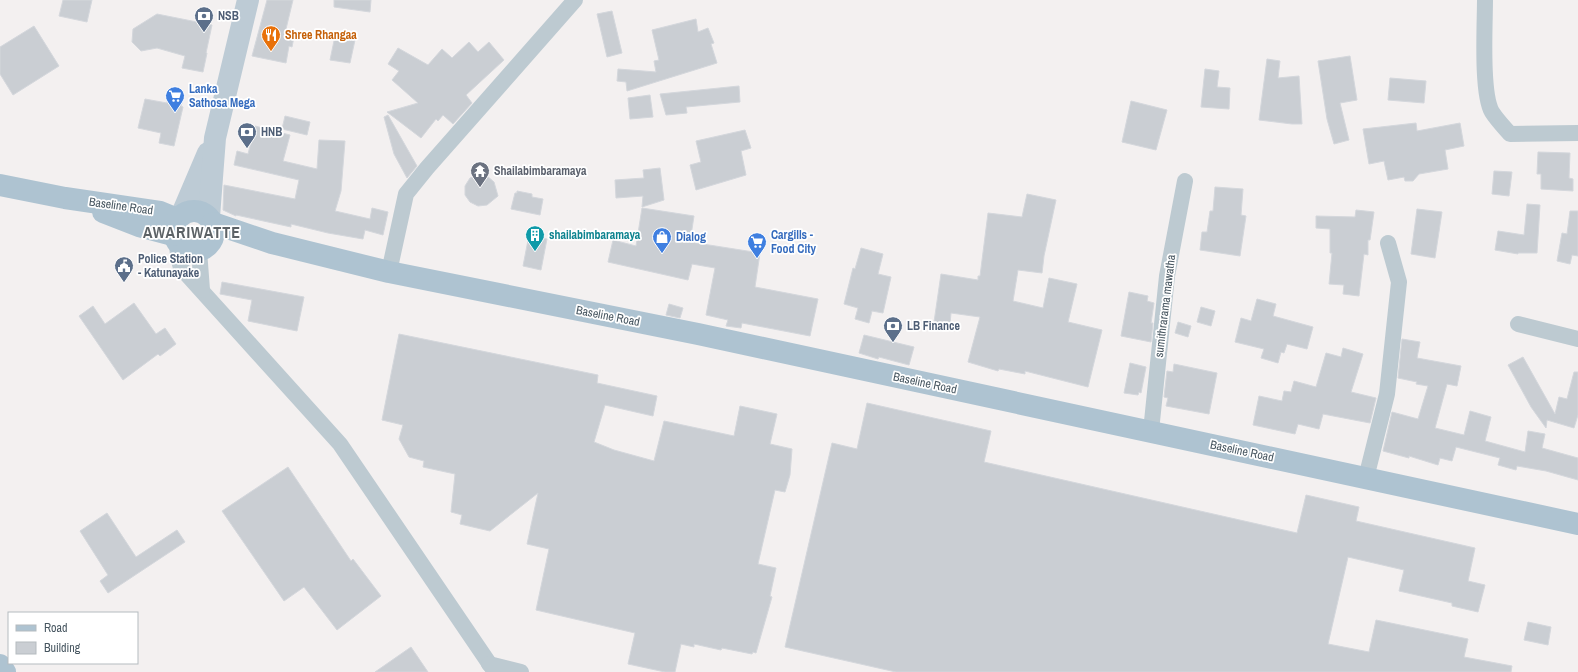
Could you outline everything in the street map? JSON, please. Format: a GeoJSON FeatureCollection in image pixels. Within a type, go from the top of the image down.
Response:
{"type":"FeatureCollection","features":[{"type":"Feature","properties":{"kind":"main road"},"geometry":{"type":"LineString","coordinates":[[215,138],[177,227],[183,248],[192,251],[208,234],[215,138],[248,0]]}},
{"type":"Feature","properties":{"kind":"main road","name":"Baseline Road"},"geometry":{"type":"LineString","coordinates":[[0,185],[65,198],[139,226],[177,227]]}},
{"type":"Feature","properties":{"kind":"main road"},"geometry":{"type":"LineString","coordinates":[[177,227],[189,211],[196,210],[203,213],[208,234]]}},
{"type":"Feature","properties":{"kind":"main road","name":"Baseline Road"},"geometry":{"type":"LineString","coordinates":[[208,234],[272,243],[389,272],[698,334],[1578,523]]}},
{"type":"Feature","properties":{"kind":"main road"},"geometry":{"type":"LineString","coordinates":[[0,665],[5,672]]}},
{"type":"Feature","properties":{"kind":"street"},"geometry":{"type":"LineString","coordinates":[[389,272],[406,194],[427,168],[575,0]]}},
{"type":"Feature","properties":{"kind":"street"},"geometry":{"type":"LineString","coordinates":[[1485,0],[1484,37],[1486,87],[1491,111],[1510,134],[1578,133]]}},
{"type":"Feature","properties":{"kind":"street","name":"sumithrarama mawatha"},"geometry":{"type":"LineString","coordinates":[[1151,431],[1167,276],[1185,181]]}},
{"type":"Feature","properties":{"kind":"street"},"geometry":{"type":"LineString","coordinates":[[177,227],[178,257],[182,268],[340,444],[492,668],[521,672]]}},
{"type":"Feature","properties":{"kind":"street"},"geometry":{"type":"LineString","coordinates":[[202,290],[208,234]]}},
{"type":"Feature","properties":{"kind":"street"},"geometry":{"type":"LineString","coordinates":[[1366,478],[1387,394],[1399,282],[1388,243]]}},
{"type":"Feature","properties":{"kind":"street"},"geometry":{"type":"LineString","coordinates":[[1518,324],[1578,339]]}},
{"type":"Feature","properties":{"kind":"building"},"geometry":{"type":"Polygon","coordinates":[[[63,0],[92,0],[87,22],[59,16],[63,0]]]}},
{"type":"Feature","properties":{"kind":"building"},"geometry":{"type":"Polygon","coordinates":[[[267,0],[293,0],[286,29],[295,32],[292,47],[289,46],[286,63],[252,56],[267,0]]]}},
{"type":"Feature","properties":{"kind":"building"},"geometry":{"type":"Polygon","coordinates":[[[334,0],[371,0],[370,12],[334,7],[334,0]]]}},
{"type":"Feature","properties":{"kind":"building"},"geometry":{"type":"Polygon","coordinates":[[[612,11],[622,53],[607,57],[597,14],[612,11]]]}},
{"type":"Feature","properties":{"kind":"building"},"geometry":{"type":"Polygon","coordinates":[[[157,14],[212,25],[203,72],[182,68],[185,56],[157,48],[141,51],[132,42],[133,29],[157,14]]]}},
{"type":"Feature","properties":{"kind":"building"},"geometry":{"type":"Polygon","coordinates":[[[696,19],[698,32],[708,28],[714,43],[711,44],[717,63],[627,91],[626,82],[617,81],[618,69],[656,72],[654,61],[659,60],[652,30],[696,19]]]}},
{"type":"Feature","properties":{"kind":"building"},"geometry":{"type":"Polygon","coordinates":[[[34,26],[59,66],[13,95],[0,74],[0,47],[34,26]]]}},
{"type":"Feature","properties":{"kind":"building"},"geometry":{"type":"Polygon","coordinates":[[[335,36],[355,40],[350,63],[330,60],[335,36]]]}},
{"type":"Feature","properties":{"kind":"building"},"geometry":{"type":"Polygon","coordinates":[[[469,42],[478,52],[489,42],[504,60],[466,95],[472,103],[453,124],[443,115],[438,121],[436,119],[421,138],[387,112],[418,103],[392,80],[399,71],[388,64],[398,48],[428,65],[442,49],[452,58],[469,42]]]}},
{"type":"Feature","properties":{"kind":"building"},"geometry":{"type":"Polygon","coordinates":[[[1350,56],[1357,100],[1340,103],[1349,140],[1334,144],[1327,119],[1318,61],[1350,56]]]}},
{"type":"Feature","properties":{"kind":"building"},"geometry":{"type":"Polygon","coordinates":[[[1267,59],[1280,61],[1278,78],[1299,76],[1302,124],[1259,120],[1267,59]]]}},
{"type":"Feature","properties":{"kind":"building"},"geometry":{"type":"Polygon","coordinates":[[[1205,69],[1219,71],[1217,87],[1230,88],[1229,109],[1201,107],[1205,69]]]}},
{"type":"Feature","properties":{"kind":"building"},"geometry":{"type":"Polygon","coordinates":[[[1390,78],[1426,81],[1424,103],[1388,100],[1390,78]]]}},
{"type":"Feature","properties":{"kind":"building"},"geometry":{"type":"Polygon","coordinates":[[[739,86],[740,102],[686,107],[687,113],[666,115],[660,94],[739,86]]]}},
{"type":"Feature","properties":{"kind":"building"},"geometry":{"type":"Polygon","coordinates":[[[650,95],[653,117],[630,119],[628,98],[650,95]]]}},
{"type":"Feature","properties":{"kind":"building"},"geometry":{"type":"Polygon","coordinates":[[[145,99],[167,103],[167,100],[182,103],[181,106],[183,107],[174,146],[159,143],[161,133],[138,128],[145,99]]]}},
{"type":"Feature","properties":{"kind":"building"},"geometry":{"type":"Polygon","coordinates":[[[1131,101],[1167,110],[1156,150],[1122,142],[1131,101]]]}},
{"type":"Feature","properties":{"kind":"building"},"geometry":{"type":"Polygon","coordinates":[[[388,115],[417,166],[407,178],[394,154],[384,117],[388,115]]]}},
{"type":"Feature","properties":{"kind":"building"},"geometry":{"type":"Polygon","coordinates":[[[285,116],[310,122],[307,135],[282,129],[285,116]]]}},
{"type":"Feature","properties":{"kind":"building"},"geometry":{"type":"Polygon","coordinates":[[[1416,123],[1417,131],[1460,123],[1464,146],[1445,150],[1448,169],[1419,174],[1413,181],[1405,181],[1404,177],[1388,180],[1384,161],[1369,164],[1363,129],[1416,123]]]}},
{"type":"Feature","properties":{"kind":"building"},"geometry":{"type":"Polygon","coordinates":[[[255,126],[290,135],[283,161],[317,169],[319,140],[345,141],[341,191],[335,211],[370,219],[372,208],[388,212],[383,235],[365,230],[363,239],[328,233],[291,224],[291,227],[236,216],[223,210],[224,185],[295,199],[299,180],[234,165],[237,151],[248,154],[255,126]]]}},
{"type":"Feature","properties":{"kind":"building"},"geometry":{"type":"Polygon","coordinates":[[[745,130],[751,148],[741,151],[746,175],[696,190],[690,165],[701,162],[696,141],[745,130]]]}},
{"type":"Feature","properties":{"kind":"building"},"geometry":{"type":"Polygon","coordinates":[[[1538,152],[1570,153],[1569,178],[1573,179],[1573,191],[1541,189],[1541,174],[1537,174],[1538,152]]]}},
{"type":"Feature","properties":{"kind":"building"},"geometry":{"type":"Polygon","coordinates":[[[660,168],[664,200],[642,207],[643,196],[616,198],[615,180],[644,178],[643,170],[660,168]]]}},
{"type":"Feature","properties":{"kind":"building"},"geometry":{"type":"Polygon","coordinates":[[[1494,171],[1512,172],[1509,196],[1492,194],[1494,171]]]}},
{"type":"Feature","properties":{"kind":"building","name":"Shailabimbaramaya"},"geometry":{"type":"Polygon","coordinates":[[[478,175],[487,176],[494,182],[498,196],[487,205],[478,206],[470,202],[465,195],[465,186],[470,178],[478,175]]]}},
{"type":"Feature","properties":{"kind":"building"},"geometry":{"type":"Polygon","coordinates":[[[1215,187],[1243,189],[1241,215],[1246,216],[1240,256],[1200,250],[1202,232],[1207,232],[1210,211],[1213,211],[1215,187]]]}},
{"type":"Feature","properties":{"kind":"building","name":"shailabimbaramaya"},"geometry":{"type":"Polygon","coordinates":[[[517,191],[532,194],[532,197],[543,199],[540,215],[511,209],[515,193],[517,193],[517,191]]]}},
{"type":"Feature","properties":{"kind":"building"},"geometry":{"type":"Polygon","coordinates":[[[1027,194],[1056,200],[1044,256],[1042,273],[1018,270],[1013,301],[1043,308],[1049,278],[1077,284],[1068,322],[1102,330],[1088,387],[1025,371],[1025,374],[999,369],[998,371],[968,362],[980,317],[951,313],[950,324],[934,322],[941,274],[978,280],[978,276],[980,276],[988,213],[1022,217],[1027,194]]]}},
{"type":"Feature","properties":{"kind":"building"},"geometry":{"type":"Polygon","coordinates":[[[1527,204],[1540,205],[1537,253],[1518,254],[1495,250],[1498,231],[1524,235],[1527,204]]]}},
{"type":"Feature","properties":{"kind":"building"},"geometry":{"type":"Polygon","coordinates":[[[642,208],[694,216],[690,242],[760,253],[755,287],[818,299],[810,336],[742,323],[741,328],[726,326],[728,320],[706,315],[715,268],[692,264],[688,280],[608,262],[613,240],[636,246],[642,208]]]}},
{"type":"Feature","properties":{"kind":"building"},"geometry":{"type":"Polygon","coordinates":[[[1417,209],[1442,212],[1435,258],[1411,254],[1417,209]]]}},
{"type":"Feature","properties":{"kind":"building"},"geometry":{"type":"Polygon","coordinates":[[[1356,210],[1374,212],[1370,240],[1368,240],[1368,255],[1364,254],[1359,296],[1343,294],[1344,285],[1329,284],[1332,253],[1330,253],[1330,229],[1316,228],[1316,216],[1355,217],[1356,210]]]}},
{"type":"Feature","properties":{"kind":"building"},"geometry":{"type":"Polygon","coordinates":[[[1570,211],[1578,211],[1578,256],[1572,255],[1570,264],[1557,261],[1562,233],[1567,234],[1570,211]]]}},
{"type":"Feature","properties":{"kind":"building","name":"shailabimbaramaya"},"geometry":{"type":"Polygon","coordinates":[[[529,235],[547,239],[541,270],[523,266],[529,235]]]}},
{"type":"Feature","properties":{"kind":"building"},"geometry":{"type":"Polygon","coordinates":[[[861,248],[883,254],[878,274],[891,277],[883,313],[872,311],[869,323],[855,319],[858,308],[844,304],[853,268],[855,269],[861,248]]]}},
{"type":"Feature","properties":{"kind":"building"},"geometry":{"type":"Polygon","coordinates":[[[222,282],[304,297],[297,331],[248,321],[252,300],[220,294],[222,282]]]}},
{"type":"Feature","properties":{"kind":"building"},"geometry":{"type":"Polygon","coordinates":[[[1129,292],[1148,296],[1147,301],[1154,303],[1151,323],[1153,323],[1151,342],[1121,336],[1129,292]]]}},
{"type":"Feature","properties":{"kind":"building"},"geometry":{"type":"Polygon","coordinates":[[[1257,299],[1276,304],[1273,316],[1313,327],[1307,349],[1287,344],[1284,353],[1281,352],[1278,363],[1261,358],[1264,349],[1235,342],[1241,318],[1251,321],[1257,299]]]}},
{"type":"Feature","properties":{"kind":"building"},"geometry":{"type":"Polygon","coordinates":[[[134,303],[156,334],[165,328],[176,344],[160,356],[158,354],[123,380],[79,316],[93,306],[105,324],[134,303]]]}},
{"type":"Feature","properties":{"kind":"building"},"geometry":{"type":"Polygon","coordinates":[[[669,304],[683,308],[680,318],[666,315],[669,304]]]}},
{"type":"Feature","properties":{"kind":"building"},"geometry":{"type":"Polygon","coordinates":[[[1201,307],[1215,311],[1211,326],[1197,322],[1201,307]]]}},
{"type":"Feature","properties":{"kind":"building"},"geometry":{"type":"Polygon","coordinates":[[[1178,322],[1191,326],[1188,337],[1175,333],[1178,322]]]}},
{"type":"Feature","properties":{"kind":"building"},"geometry":{"type":"Polygon","coordinates":[[[399,334],[598,375],[597,383],[657,396],[653,416],[605,405],[594,442],[614,450],[654,461],[664,421],[734,436],[740,406],[777,414],[770,444],[792,449],[790,475],[785,492],[775,490],[758,564],[776,568],[770,596],[772,597],[756,653],[753,652],[752,654],[722,648],[721,650],[694,644],[694,647],[681,644],[675,672],[665,672],[628,664],[635,633],[536,610],[549,549],[527,544],[538,493],[490,531],[460,524],[462,515],[451,512],[455,474],[423,467],[424,461],[409,457],[399,439],[403,425],[382,420],[399,334]]]}},
{"type":"Feature","properties":{"kind":"building"},"geometry":{"type":"Polygon","coordinates":[[[864,335],[914,347],[909,365],[879,357],[878,359],[859,353],[864,335]]]}},
{"type":"Feature","properties":{"kind":"building"},"geometry":{"type":"Polygon","coordinates":[[[1402,339],[1420,342],[1417,358],[1461,366],[1457,386],[1447,384],[1435,428],[1464,435],[1470,411],[1491,417],[1485,441],[1525,452],[1528,431],[1545,434],[1542,448],[1578,458],[1578,480],[1546,471],[1517,466],[1516,470],[1498,465],[1500,458],[1456,447],[1452,461],[1440,458],[1438,465],[1409,456],[1409,458],[1383,451],[1392,412],[1418,419],[1428,386],[1398,378],[1402,339]]]}},
{"type":"Feature","properties":{"kind":"building"},"geometry":{"type":"Polygon","coordinates":[[[1343,348],[1363,354],[1351,392],[1376,398],[1370,423],[1323,414],[1319,429],[1298,424],[1295,434],[1253,425],[1259,396],[1282,401],[1284,391],[1291,392],[1294,381],[1316,387],[1326,353],[1341,357],[1343,348]]]}},
{"type":"Feature","properties":{"kind":"building"},"geometry":{"type":"Polygon","coordinates":[[[1523,357],[1555,414],[1559,397],[1567,399],[1574,372],[1578,372],[1578,415],[1574,428],[1547,420],[1546,428],[1531,407],[1508,365],[1523,357]]]}},
{"type":"Feature","properties":{"kind":"building"},"geometry":{"type":"Polygon","coordinates":[[[1130,363],[1146,367],[1141,393],[1139,392],[1138,395],[1124,393],[1130,363]]]}},
{"type":"Feature","properties":{"kind":"building"},"geometry":{"type":"Polygon","coordinates":[[[1174,364],[1217,373],[1209,414],[1166,406],[1168,398],[1164,397],[1167,371],[1173,372],[1174,364]]]}},
{"type":"Feature","properties":{"kind":"building"},"geometry":{"type":"Polygon","coordinates":[[[867,403],[991,431],[984,462],[1297,533],[1306,495],[1359,507],[1356,521],[1475,548],[1468,581],[1485,585],[1478,612],[1452,606],[1452,603],[1399,591],[1404,570],[1348,557],[1328,644],[1369,652],[1376,620],[1468,639],[1464,657],[1512,666],[1511,672],[896,672],[785,647],[832,443],[857,449],[867,403]]]}},
{"type":"Feature","properties":{"kind":"building"},"geometry":{"type":"Polygon","coordinates":[[[288,467],[351,561],[353,559],[381,596],[337,630],[304,587],[284,601],[222,511],[288,467]]]}},
{"type":"Feature","properties":{"kind":"building"},"geometry":{"type":"Polygon","coordinates":[[[107,513],[136,557],[177,530],[185,542],[108,593],[100,581],[108,575],[80,531],[107,513]]]}},
{"type":"Feature","properties":{"kind":"building"},"geometry":{"type":"Polygon","coordinates":[[[1528,622],[1551,627],[1548,645],[1524,640],[1528,622]]]}},
{"type":"Feature","properties":{"kind":"building"},"geometry":{"type":"Polygon","coordinates":[[[411,647],[428,672],[375,672],[411,647]]]}},
{"type":"Feature","properties":{"kind":"place","name":"NSB"},"geometry":{"type":"Point","coordinates":[204,33]}},
{"type":"Feature","properties":{"kind":"place","name":"Shree Rhangaa"},"geometry":{"type":"Point","coordinates":[271,52]}},
{"type":"Feature","properties":{"kind":"place","name":"Lanka Sathosa Mega"},"geometry":{"type":"Point","coordinates":[175,113]}},
{"type":"Feature","properties":{"kind":"place","name":"HNB"},"geometry":{"type":"Point","coordinates":[247,149]}},
{"type":"Feature","properties":{"kind":"place","name":"Shailabimbaramaya"},"geometry":{"type":"Point","coordinates":[480,188]}},
{"type":"Feature","properties":{"kind":"place","name":"shailabimbaramaya"},"geometry":{"type":"Point","coordinates":[535,252]}},
{"type":"Feature","properties":{"kind":"place","name":"Dialog"},"geometry":{"type":"Point","coordinates":[662,254]}},
{"type":"Feature","properties":{"kind":"place","name":"Cargills - Food City"},"geometry":{"type":"Point","coordinates":[757,259]}},
{"type":"Feature","properties":{"kind":"place","name":"Police Station - Katunayake"},"geometry":{"type":"Point","coordinates":[124,283]}},
{"type":"Feature","properties":{"kind":"place","name":"LB Finance"},"geometry":{"type":"Point","coordinates":[893,343]}},
{"type":"Feature","properties":{"kind":"district","name":"AWARIWATTE"},"geometry":{"type":"Point","coordinates":[192,232]}}]}
